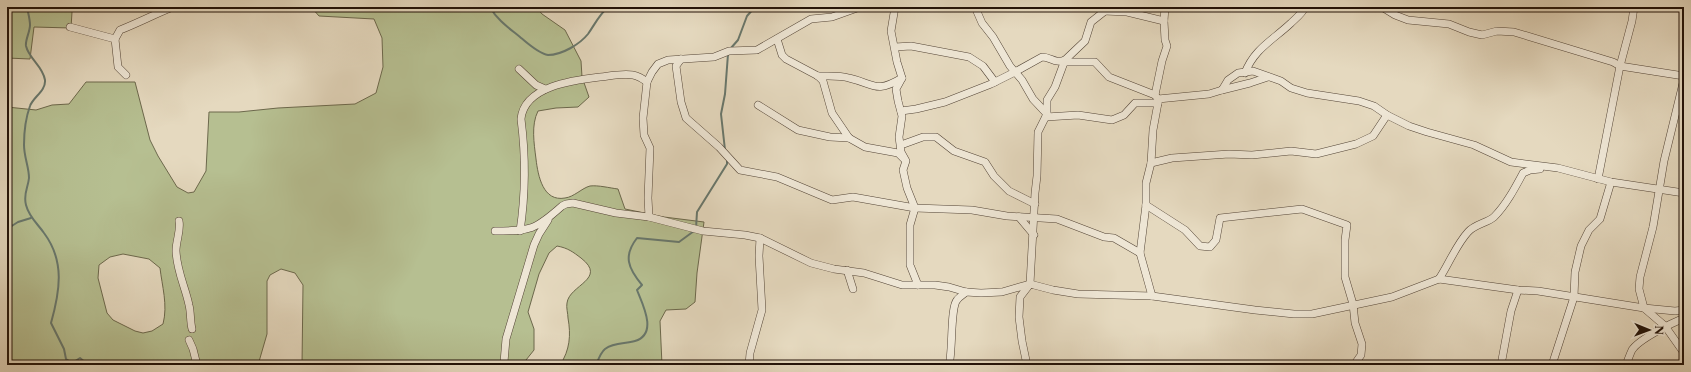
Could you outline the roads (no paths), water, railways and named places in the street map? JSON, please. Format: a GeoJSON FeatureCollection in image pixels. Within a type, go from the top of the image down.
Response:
{"type":"FeatureCollection","features":[{"type":"Feature","properties":{"kind":"street"},"geometry":{"type":"LineString","coordinates":[[126,75],[118,67],[115,39],[120,30],[142,22],[157,13],[173,7]]}},
{"type":"Feature","properties":{"kind":"street"},"geometry":{"type":"LineString","coordinates":[[649,217],[648,184],[650,153],[649,143],[644,135],[643,118],[647,82],[658,64],[668,60],[714,57],[734,50],[757,50],[811,19],[832,17],[860,7]]}},
{"type":"Feature","properties":{"kind":"street"},"geometry":{"type":"LineString","coordinates":[[895,7],[890,31],[902,78],[896,89],[902,121],[899,137],[901,152],[906,161],[903,170],[907,188],[915,208],[910,225],[910,265],[918,285]]}},
{"type":"Feature","properties":{"kind":"street"},"geometry":{"type":"LineString","coordinates":[[975,7],[982,23],[1022,80],[1033,99],[1047,115],[1078,115],[1112,120],[1124,115],[1135,103],[1157,99],[1209,94],[1250,83],[1268,76]]}},
{"type":"Feature","properties":{"kind":"street"},"geometry":{"type":"LineString","coordinates":[[1097,7],[1105,11],[1127,12],[1164,21]]}},
{"type":"Feature","properties":{"kind":"street"},"geometry":{"type":"LineString","coordinates":[[1152,296],[1140,253],[1146,205],[1146,183],[1151,163],[1153,130],[1162,61],[1167,46],[1164,21],[1165,7]]}},
{"type":"Feature","properties":{"kind":"street"},"geometry":{"type":"LineString","coordinates":[[1245,72],[1249,61],[1255,53],[1282,32],[1303,12],[1305,7]]}},
{"type":"Feature","properties":{"kind":"street"},"geometry":{"type":"LineString","coordinates":[[1382,7],[1395,15],[1408,20],[1449,24],[1482,35],[1497,31],[1514,32],[1613,62],[1620,66],[1684,76]]}},
{"type":"Feature","properties":{"kind":"street"},"geometry":{"type":"LineString","coordinates":[[1598,179],[1620,66],[1632,21],[1634,7]]}},
{"type":"Feature","properties":{"kind":"street"},"geometry":{"type":"LineString","coordinates":[[1027,365],[1022,342],[1019,316],[1020,297],[1030,284],[1034,235],[1038,132],[1047,115],[1047,100],[1055,87],[1065,61],[1085,41],[1091,22],[1105,11]]}},
{"type":"Feature","properties":{"kind":"street"},"geometry":{"type":"LineString","coordinates":[[70,27],[115,39]]}},
{"type":"Feature","properties":{"kind":"street"},"geometry":{"type":"LineString","coordinates":[[778,39],[782,54],[786,59],[818,76],[823,81],[832,113],[849,138]]}},
{"type":"Feature","properties":{"kind":"street"},"geometry":{"type":"LineString","coordinates":[[895,47],[911,46],[969,57],[983,66],[995,82]]}},
{"type":"Feature","properties":{"kind":"street"},"geometry":{"type":"LineString","coordinates":[[901,111],[916,110],[945,102],[995,82],[1042,57],[1058,62],[1095,62],[1109,77],[1157,99]]}},
{"type":"Feature","properties":{"kind":"street"},"geometry":{"type":"LineString","coordinates":[[681,59],[676,66],[681,102],[686,118],[719,147],[740,170],[777,177],[832,200],[853,197],[915,208],[972,210],[1019,217],[1057,219],[1100,235],[1114,238],[1140,253]]}},
{"type":"Feature","properties":{"kind":"street"},"geometry":{"type":"LineString","coordinates":[[519,70],[536,85],[545,90]]}},
{"type":"Feature","properties":{"kind":"street"},"geometry":{"type":"LineString","coordinates":[[1222,90],[1228,80],[1238,73],[1253,71],[1281,81],[1291,88],[1307,93],[1359,101],[1374,106],[1387,115],[1427,132],[1474,145],[1511,162],[1571,170],[1611,182],[1659,188],[1684,193]]}},
{"type":"Feature","properties":{"kind":"street"},"geometry":{"type":"LineString","coordinates":[[520,231],[525,191],[522,112],[526,104],[545,90],[574,81],[619,75],[635,75],[647,82]]}},
{"type":"Feature","properties":{"kind":"street"},"geometry":{"type":"LineString","coordinates":[[818,76],[844,77],[880,87],[890,85],[902,78]]}},
{"type":"Feature","properties":{"kind":"street"},"geometry":{"type":"LineString","coordinates":[[1684,79],[1664,161],[1654,227],[1640,277],[1639,289],[1644,308],[1665,326],[1684,353]]}},
{"type":"Feature","properties":{"kind":"street"},"geometry":{"type":"LineString","coordinates":[[758,105],[798,130],[830,137],[849,138],[865,147],[898,153],[906,161]]}},
{"type":"Feature","properties":{"kind":"street"},"geometry":{"type":"LineString","coordinates":[[1151,163],[1172,158],[1229,154],[1252,155],[1291,151],[1316,154],[1356,144],[1373,136],[1387,115]]}},
{"type":"Feature","properties":{"kind":"street"},"geometry":{"type":"LineString","coordinates":[[901,145],[923,136],[936,137],[954,151],[985,162],[994,176],[1009,191],[1035,204]]}},
{"type":"Feature","properties":{"kind":"street"},"geometry":{"type":"LineString","coordinates":[[1439,280],[1462,239],[1469,230],[1480,223],[1493,218],[1513,191],[1523,173],[1530,170],[1548,167]]}},
{"type":"Feature","properties":{"kind":"street"},"geometry":{"type":"LineString","coordinates":[[1552,365],[1574,297],[1575,272],[1581,246],[1589,230],[1600,219],[1611,182]]}},
{"type":"Feature","properties":{"kind":"street"},"geometry":{"type":"LineString","coordinates":[[495,231],[528,230],[538,226],[562,206],[574,203],[616,213],[649,217],[703,231],[760,238],[811,263],[834,269],[864,273],[902,285],[949,287],[966,292],[1002,292],[1030,284],[1078,294],[1152,296],[1294,314],[1320,313],[1353,304],[1404,294],[1439,280],[1518,290],[1538,291],[1644,308],[1675,311],[1684,310]]}},
{"type":"Feature","properties":{"kind":"street"},"geometry":{"type":"LineString","coordinates":[[1146,205],[1185,230],[1200,246],[1210,247],[1216,240],[1220,218],[1302,209],[1347,225],[1344,240],[1345,277],[1353,304],[1355,322],[1362,344],[1361,355],[1354,365]]}},
{"type":"Feature","properties":{"kind":"street"},"geometry":{"type":"LineString","coordinates":[[505,365],[506,339],[514,309],[534,245],[539,234],[551,216]]}},
{"type":"Feature","properties":{"kind":"street"},"geometry":{"type":"LineString","coordinates":[[1019,217],[1034,235]]}},
{"type":"Feature","properties":{"kind":"street"},"geometry":{"type":"LineString","coordinates":[[179,221],[180,229],[176,249],[176,259],[180,279],[189,306],[192,330]]}},
{"type":"Feature","properties":{"kind":"street"},"geometry":{"type":"LineString","coordinates":[[749,365],[750,353],[762,310],[759,256],[760,238]]}},
{"type":"Feature","properties":{"kind":"street"},"geometry":{"type":"LineString","coordinates":[[847,270],[853,289]]}},
{"type":"Feature","properties":{"kind":"street"},"geometry":{"type":"LineString","coordinates":[[1501,365],[1511,311],[1518,290]]}},
{"type":"Feature","properties":{"kind":"street"},"geometry":{"type":"LineString","coordinates":[[949,365],[951,357],[953,312],[956,301],[966,292]]}},
{"type":"Feature","properties":{"kind":"street"},"geometry":{"type":"LineString","coordinates":[[1626,365],[1632,350],[1636,345],[1665,326],[1684,318]]}},
{"type":"Feature","properties":{"kind":"street"},"geometry":{"type":"LineString","coordinates":[[189,340],[193,348],[197,365]]}},
{"type":"Feature","properties":{"kind":"waterway"},"geometry":{"type":"LineString","coordinates":[[27,7],[30,25],[26,46],[30,55],[42,71],[45,84],[30,106],[26,120],[24,145],[29,178],[25,201],[31,216],[51,244],[58,265],[59,276],[57,299],[51,323],[64,349],[66,359],[72,363],[80,358],[86,363],[85,365]]}},
{"type":"Feature","properties":{"kind":"waterway"},"geometry":{"type":"LineString","coordinates":[[490,7],[500,20],[533,48],[548,55],[565,51],[580,42],[588,34],[608,7]]}},
{"type":"Feature","properties":{"kind":"waterway"},"geometry":{"type":"LineString","coordinates":[[731,48],[738,40],[747,16],[755,7]]}},
{"type":"Feature","properties":{"kind":"waterway"},"geometry":{"type":"LineString","coordinates":[[725,150],[721,114],[725,94],[728,54]]}},
{"type":"Feature","properties":{"kind":"waterway"},"geometry":{"type":"LineString","coordinates":[[696,228],[697,212],[727,164],[727,159]]}},
{"type":"Feature","properties":{"kind":"waterway"},"geometry":{"type":"LineString","coordinates":[[7,229],[18,222],[31,218]]}},
{"type":"Feature","properties":{"kind":"waterway"},"geometry":{"type":"LineString","coordinates":[[596,365],[601,354],[608,347],[635,341],[642,337],[646,332],[647,318],[637,290],[642,285],[633,273],[629,262],[630,251],[637,238],[679,242],[694,231]]}}]}
